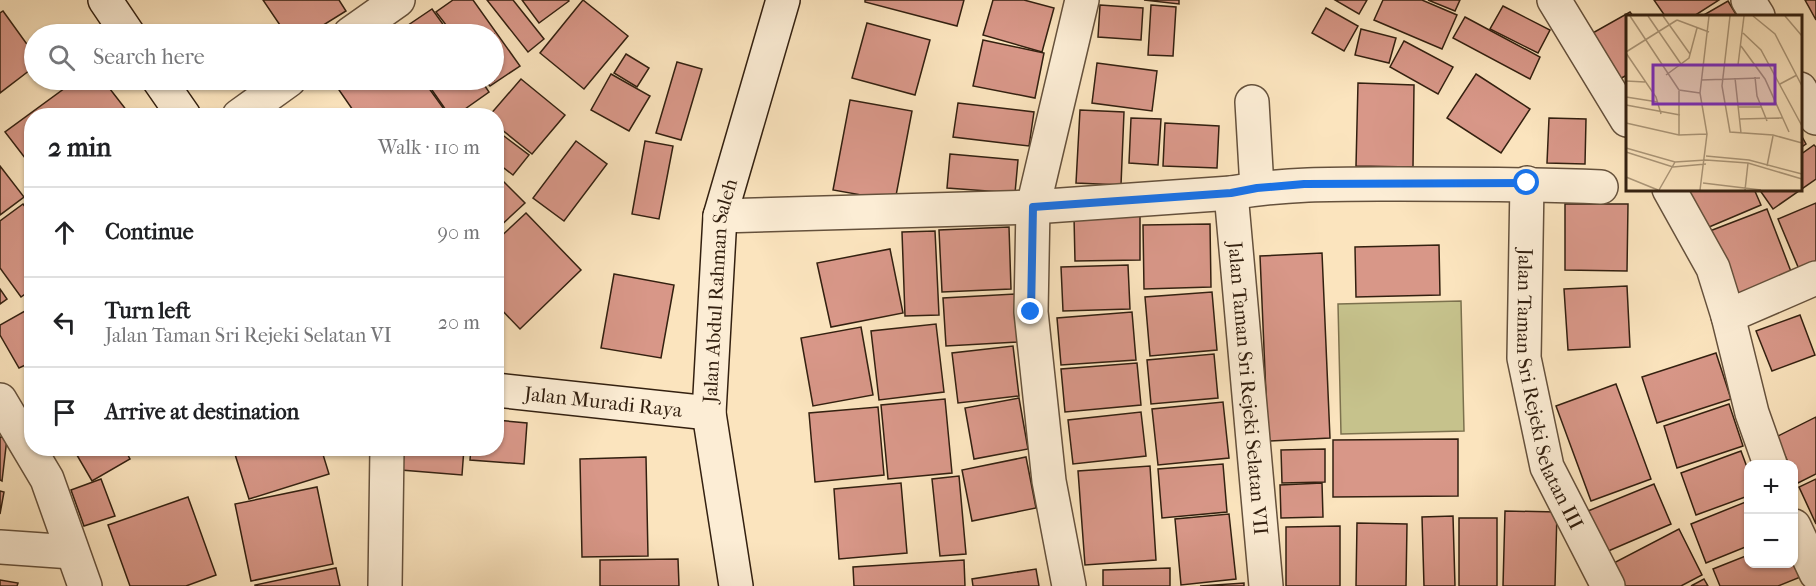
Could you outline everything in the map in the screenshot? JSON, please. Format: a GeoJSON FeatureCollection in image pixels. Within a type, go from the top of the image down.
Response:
{"type":"FeatureCollection","features":[{"type":"Feature","properties":{"kind":"street"},"geometry":{"type":"LineString","coordinates":[[105,0],[121,24]]}},
{"type":"Feature","properties":{"kind":"street"},"geometry":{"type":"LineString","coordinates":[[364,24],[398,0]]}},
{"type":"Feature","properties":{"kind":"street","name":"Jalan Abdul Rahman Saleh"},"geometry":{"type":"LineString","coordinates":[[736,586],[710,413],[720,216],[783,0]]}},
{"type":"Feature","properties":{"kind":"street"},"geometry":{"type":"LineString","coordinates":[[1069,586],[1049,481],[1031,312],[1033,207],[1082,0]]}},
{"type":"Feature","properties":{"kind":"street"},"geometry":{"type":"LineString","coordinates":[[1554,0],[1626,118]]}},
{"type":"Feature","properties":{"kind":"street"},"geometry":{"type":"LineString","coordinates":[[1748,0],[1757,15]]}},
{"type":"Feature","properties":{"kind":"street"},"geometry":{"type":"LineString","coordinates":[[166,90],[178,108]]}},
{"type":"Feature","properties":{"kind":"street"},"geometry":{"type":"LineString","coordinates":[[250,108],[275,90]]}},
{"type":"Feature","properties":{"kind":"street"},"geometry":{"type":"LineString","coordinates":[[1801,91],[1816,118]]}},
{"type":"Feature","properties":{"kind":"street","name":"Jalan Taman Sri Rejeki Selatan VII"},"geometry":{"type":"LineString","coordinates":[[1252,102],[1244,190],[1266,586]]}},
{"type":"Feature","properties":{"kind":"street"},"geometry":{"type":"LineString","coordinates":[[720,216],[1033,207],[1304,184],[1527,183],[1600,188]]}},
{"type":"Feature","properties":{"kind":"street","name":"Jalan Taman Sri Rejeki Selatan III"},"geometry":{"type":"LineString","coordinates":[[1527,183],[1524,358],[1547,467],[1608,586]]}},
{"type":"Feature","properties":{"kind":"street"},"geometry":{"type":"LineString","coordinates":[[1670,190],[1713,268],[1728,316],[1752,413],[1768,460]]}},
{"type":"Feature","properties":{"kind":"street"},"geometry":{"type":"LineString","coordinates":[[1728,316],[1816,278]]}},
{"type":"Feature","properties":{"kind":"street","name":"Jalan Muradi Raya"},"geometry":{"type":"LineString","coordinates":[[504,391],[710,413]]}},
{"type":"Feature","properties":{"kind":"street"},"geometry":{"type":"LineString","coordinates":[[0,400],[24,440]]}},
{"type":"Feature","properties":{"kind":"street"},"geometry":{"type":"LineString","coordinates":[[33,456],[47,479],[85,586]]}},
{"type":"Feature","properties":{"kind":"street"},"geometry":{"type":"LineString","coordinates":[[385,586],[387,456]]}},
{"type":"Feature","properties":{"kind":"street"},"geometry":{"type":"LineString","coordinates":[[1798,535],[1816,573]]}},
{"type":"Feature","properties":{"kind":"street"},"geometry":{"type":"LineString","coordinates":[[0,547],[72,552]]}},
{"type":"Feature","properties":{"kind":"shaded area"},"geometry":{"type":"Polygon","coordinates":[[[1461,301],[1464,431],[1341,434],[1338,304],[1461,301]]]}},
{"type":"Feature","properties":{"kind":"building"},"geometry":{"type":"Polygon","coordinates":[[[263,0],[339,0],[346,11],[325,24],[279,24],[263,0]]]}},
{"type":"Feature","properties":{"kind":"building"},"geometry":{"type":"Polygon","coordinates":[[[453,0],[473,0],[490,24],[445,24],[436,12],[453,0]]]}},
{"type":"Feature","properties":{"kind":"building"},"geometry":{"type":"Polygon","coordinates":[[[487,0],[513,0],[544,39],[528,52],[487,0]]]}},
{"type":"Feature","properties":{"kind":"building"},"geometry":{"type":"Polygon","coordinates":[[[522,0],[568,0],[569,1],[539,23],[522,0]]]}},
{"type":"Feature","properties":{"kind":"building"},"geometry":{"type":"Polygon","coordinates":[[[583,0],[628,36],[584,89],[540,53],[583,0]]]}},
{"type":"Feature","properties":{"kind":"building"},"geometry":{"type":"Polygon","coordinates":[[[865,0],[964,0],[957,26],[865,2],[865,0]]]}},
{"type":"Feature","properties":{"kind":"building"},"geometry":{"type":"Polygon","coordinates":[[[993,0],[1024,0],[1054,8],[1042,52],[983,35],[993,0]]]}},
{"type":"Feature","properties":{"kind":"building"},"geometry":{"type":"Polygon","coordinates":[[[1144,0],[1179,0],[1179,4],[1144,0]]]}},
{"type":"Feature","properties":{"kind":"building"},"geometry":{"type":"Polygon","coordinates":[[[1335,0],[1367,0],[1359,14],[1335,0]]]}},
{"type":"Feature","properties":{"kind":"building"},"geometry":{"type":"Polygon","coordinates":[[[1383,0],[1422,0],[1457,15],[1442,49],[1374,20],[1383,0]]]}},
{"type":"Feature","properties":{"kind":"building"},"geometry":{"type":"Polygon","coordinates":[[[1428,0],[1460,0],[1455,11],[1428,0]]]}},
{"type":"Feature","properties":{"kind":"building"},"geometry":{"type":"Polygon","coordinates":[[[1654,0],[1719,0],[1696,15],[1664,15],[1654,0]]]}},
{"type":"Feature","properties":{"kind":"building"},"geometry":{"type":"Polygon","coordinates":[[[1805,0],[1816,0],[1816,20],[1805,0]]]}},
{"type":"Feature","properties":{"kind":"building"},"geometry":{"type":"Polygon","coordinates":[[[1728,1],[1736,15],[1704,15],[1728,1]]]}},
{"type":"Feature","properties":{"kind":"building"},"geometry":{"type":"Polygon","coordinates":[[[1100,5],[1143,8],[1141,40],[1098,37],[1100,5]]]}},
{"type":"Feature","properties":{"kind":"building"},"geometry":{"type":"Polygon","coordinates":[[[1151,5],[1176,7],[1173,56],[1148,55],[1151,5]]]}},
{"type":"Feature","properties":{"kind":"building"},"geometry":{"type":"Polygon","coordinates":[[[1503,6],[1550,30],[1538,53],[1490,29],[1503,6]]]}},
{"type":"Feature","properties":{"kind":"building"},"geometry":{"type":"Polygon","coordinates":[[[1326,8],[1358,26],[1344,51],[1312,33],[1326,8]]]}},
{"type":"Feature","properties":{"kind":"building"},"geometry":{"type":"Polygon","coordinates":[[[432,9],[443,24],[410,24],[432,9]]]}},
{"type":"Feature","properties":{"kind":"building"},"geometry":{"type":"Polygon","coordinates":[[[3,11],[24,40],[24,75],[0,93],[0,13],[3,11]]]}},
{"type":"Feature","properties":{"kind":"building"},"geometry":{"type":"Polygon","coordinates":[[[1630,12],[1632,15],[1626,15],[1626,76],[1609,85],[1582,39],[1630,12]]]}},
{"type":"Feature","properties":{"kind":"building"},"geometry":{"type":"Polygon","coordinates":[[[1465,17],[1540,57],[1530,79],[1453,38],[1465,17]]]}},
{"type":"Feature","properties":{"kind":"building"},"geometry":{"type":"Polygon","coordinates":[[[867,23],[930,40],[915,95],[852,78],[867,23]]]}},
{"type":"Feature","properties":{"kind":"building"},"geometry":{"type":"Polygon","coordinates":[[[1361,29],[1396,38],[1389,63],[1355,55],[1361,29]]]}},
{"type":"Feature","properties":{"kind":"building"},"geometry":{"type":"Polygon","coordinates":[[[983,40],[1044,53],[1035,98],[973,86],[983,40]]]}},
{"type":"Feature","properties":{"kind":"building"},"geometry":{"type":"Polygon","coordinates":[[[1404,41],[1453,67],[1438,94],[1390,67],[1404,41]]]}},
{"type":"Feature","properties":{"kind":"building"},"geometry":{"type":"Polygon","coordinates":[[[504,44],[520,66],[504,77],[504,44]]]}},
{"type":"Feature","properties":{"kind":"building"},"geometry":{"type":"Polygon","coordinates":[[[626,54],[649,68],[637,87],[614,73],[626,54]]]}},
{"type":"Feature","properties":{"kind":"building"},"geometry":{"type":"Polygon","coordinates":[[[677,62],[702,69],[681,140],[656,133],[677,62]]]}},
{"type":"Feature","properties":{"kind":"building"},"geometry":{"type":"Polygon","coordinates":[[[1097,63],[1157,71],[1152,111],[1092,103],[1097,63]]]}},
{"type":"Feature","properties":{"kind":"building"},"geometry":{"type":"Polygon","coordinates":[[[611,74],[650,96],[629,131],[591,110],[611,74]]]}},
{"type":"Feature","properties":{"kind":"building"},"geometry":{"type":"Polygon","coordinates":[[[1476,74],[1530,109],[1501,153],[1447,118],[1476,74]]]}},
{"type":"Feature","properties":{"kind":"building"},"geometry":{"type":"Polygon","coordinates":[[[521,79],[565,115],[532,154],[504,131],[504,108],[496,108],[521,79]]]}},
{"type":"Feature","properties":{"kind":"building"},"geometry":{"type":"Polygon","coordinates":[[[1358,83],[1414,85],[1413,167],[1356,166],[1358,83]]]}},
{"type":"Feature","properties":{"kind":"building"},"geometry":{"type":"Polygon","coordinates":[[[62,90],[111,90],[125,108],[38,108],[62,90]]]}},
{"type":"Feature","properties":{"kind":"building"},"geometry":{"type":"Polygon","coordinates":[[[339,90],[430,90],[443,108],[351,108],[339,90]]]}},
{"type":"Feature","properties":{"kind":"building"},"geometry":{"type":"Polygon","coordinates":[[[432,90],[488,90],[489,92],[466,108],[444,108],[432,90]]]}},
{"type":"Feature","properties":{"kind":"building"},"geometry":{"type":"Polygon","coordinates":[[[850,100],[912,111],[895,201],[833,190],[850,100]]]}},
{"type":"Feature","properties":{"kind":"building"},"geometry":{"type":"Polygon","coordinates":[[[958,103],[1034,112],[1029,146],[953,137],[958,103]]]}},
{"type":"Feature","properties":{"kind":"building"},"geometry":{"type":"Polygon","coordinates":[[[1080,110],[1124,112],[1121,185],[1076,183],[1080,110]]]}},
{"type":"Feature","properties":{"kind":"building"},"geometry":{"type":"Polygon","coordinates":[[[24,118],[24,157],[5,132],[24,118]]]}},
{"type":"Feature","properties":{"kind":"building"},"geometry":{"type":"Polygon","coordinates":[[[1131,118],[1161,119],[1158,165],[1129,163],[1131,118]]]}},
{"type":"Feature","properties":{"kind":"building"},"geometry":{"type":"Polygon","coordinates":[[[1549,118],[1586,119],[1585,164],[1547,163],[1549,118]]]}},
{"type":"Feature","properties":{"kind":"building"},"geometry":{"type":"Polygon","coordinates":[[[1165,123],[1219,126],[1217,168],[1163,166],[1165,123]]]}},
{"type":"Feature","properties":{"kind":"building"},"geometry":{"type":"Polygon","coordinates":[[[1801,135],[1806,144],[1801,147],[1801,135]]]}},
{"type":"Feature","properties":{"kind":"building"},"geometry":{"type":"Polygon","coordinates":[[[504,136],[529,155],[513,175],[504,168],[504,136]]]}},
{"type":"Feature","properties":{"kind":"building"},"geometry":{"type":"Polygon","coordinates":[[[576,141],[607,164],[564,221],[533,198],[576,141]]]}},
{"type":"Feature","properties":{"kind":"building"},"geometry":{"type":"Polygon","coordinates":[[[645,141],[673,146],[659,219],[632,214],[645,141]]]}},
{"type":"Feature","properties":{"kind":"building"},"geometry":{"type":"Polygon","coordinates":[[[1814,145],[1816,147],[1816,179],[1801,189],[1801,154],[1814,145]]]}},
{"type":"Feature","properties":{"kind":"building"},"geometry":{"type":"Polygon","coordinates":[[[950,154],[1018,160],[1015,193],[947,188],[950,154]]]}},
{"type":"Feature","properties":{"kind":"building"},"geometry":{"type":"Polygon","coordinates":[[[0,166],[24,197],[0,215],[0,166]]]}},
{"type":"Feature","properties":{"kind":"building"},"geometry":{"type":"Polygon","coordinates":[[[504,182],[525,203],[504,223],[504,182]]]}},
{"type":"Feature","properties":{"kind":"building"},"geometry":{"type":"Polygon","coordinates":[[[1675,190],[1754,190],[1761,205],[1695,233],[1675,190]]]}},
{"type":"Feature","properties":{"kind":"building"},"geometry":{"type":"Polygon","coordinates":[[[1760,190],[1800,190],[1773,209],[1760,190]]]}},
{"type":"Feature","properties":{"kind":"building"},"geometry":{"type":"Polygon","coordinates":[[[1816,203],[1816,268],[1801,274],[1778,219],[1816,203]]]}},
{"type":"Feature","properties":{"kind":"building"},"geometry":{"type":"Polygon","coordinates":[[[1565,204],[1628,204],[1627,271],[1565,270],[1565,204]]]}},
{"type":"Feature","properties":{"kind":"building"},"geometry":{"type":"Polygon","coordinates":[[[24,205],[24,295],[21,297],[0,268],[0,221],[24,205]]]}},
{"type":"Feature","properties":{"kind":"building"},"geometry":{"type":"Polygon","coordinates":[[[1767,209],[1795,282],[1730,306],[1702,234],[1767,209]]]}},
{"type":"Feature","properties":{"kind":"building"},"geometry":{"type":"Polygon","coordinates":[[[526,213],[581,270],[520,329],[504,312],[504,234],[526,213]]]}},
{"type":"Feature","properties":{"kind":"building"},"geometry":{"type":"Polygon","coordinates":[[[1140,216],[1140,260],[1075,261],[1074,217],[1140,216]]]}},
{"type":"Feature","properties":{"kind":"building"},"geometry":{"type":"Polygon","coordinates":[[[1210,224],[1211,287],[1144,289],[1143,225],[1210,224]]]}},
{"type":"Feature","properties":{"kind":"building"},"geometry":{"type":"Polygon","coordinates":[[[1009,227],[1011,289],[942,292],[939,230],[1009,227]]]}},
{"type":"Feature","properties":{"kind":"building"},"geometry":{"type":"Polygon","coordinates":[[[935,231],[939,315],[905,316],[902,232],[935,231]]]}},
{"type":"Feature","properties":{"kind":"building"},"geometry":{"type":"Polygon","coordinates":[[[1439,245],[1440,295],[1356,297],[1355,247],[1439,245]]]}},
{"type":"Feature","properties":{"kind":"building"},"geometry":{"type":"Polygon","coordinates":[[[890,249],[903,313],[831,327],[817,263],[890,249]]]}},
{"type":"Feature","properties":{"kind":"building"},"geometry":{"type":"Polygon","coordinates":[[[1322,253],[1330,438],[1268,441],[1260,256],[1322,253]]]}},
{"type":"Feature","properties":{"kind":"building"},"geometry":{"type":"Polygon","coordinates":[[[1128,265],[1130,309],[1063,311],[1061,267],[1128,265]]]}},
{"type":"Feature","properties":{"kind":"building"},"geometry":{"type":"Polygon","coordinates":[[[614,274],[674,285],[661,358],[601,348],[614,274]]]}},
{"type":"Feature","properties":{"kind":"building"},"geometry":{"type":"Polygon","coordinates":[[[1627,286],[1630,347],[1568,350],[1564,289],[1627,286]]]}},
{"type":"Feature","properties":{"kind":"building"},"geometry":{"type":"Polygon","coordinates":[[[0,289],[7,299],[0,304],[0,289]]]}},
{"type":"Feature","properties":{"kind":"building"},"geometry":{"type":"Polygon","coordinates":[[[1212,292],[1217,350],[1150,356],[1145,297],[1212,292]]]}},
{"type":"Feature","properties":{"kind":"building"},"geometry":{"type":"Polygon","coordinates":[[[1015,294],[1018,342],[946,346],[943,298],[1015,294]]]}},
{"type":"Feature","properties":{"kind":"building"},"geometry":{"type":"Polygon","coordinates":[[[24,312],[24,366],[19,368],[0,335],[0,325],[24,312]]]}},
{"type":"Feature","properties":{"kind":"building"},"geometry":{"type":"Polygon","coordinates":[[[1132,312],[1136,360],[1061,365],[1057,318],[1132,312]]]}},
{"type":"Feature","properties":{"kind":"building"},"geometry":{"type":"Polygon","coordinates":[[[1800,315],[1815,355],[1772,371],[1756,331],[1800,315]]]}},
{"type":"Feature","properties":{"kind":"building"},"geometry":{"type":"Polygon","coordinates":[[[936,324],[944,392],[879,400],[871,331],[936,324]]]}},
{"type":"Feature","properties":{"kind":"building"},"geometry":{"type":"Polygon","coordinates":[[[861,327],[873,395],[813,406],[801,338],[861,327]]]}},
{"type":"Feature","properties":{"kind":"building"},"geometry":{"type":"Polygon","coordinates":[[[1013,346],[1019,396],[958,403],[952,353],[1013,346]]]}},
{"type":"Feature","properties":{"kind":"building"},"geometry":{"type":"Polygon","coordinates":[[[1716,353],[1731,399],[1657,423],[1642,377],[1716,353]]]}},
{"type":"Feature","properties":{"kind":"building"},"geometry":{"type":"Polygon","coordinates":[[[1214,354],[1218,398],[1151,404],[1147,360],[1214,354]]]}},
{"type":"Feature","properties":{"kind":"building"},"geometry":{"type":"Polygon","coordinates":[[[1137,363],[1141,405],[1065,412],[1061,369],[1137,363]]]}},
{"type":"Feature","properties":{"kind":"building"},"geometry":{"type":"Polygon","coordinates":[[[1616,384],[1651,479],[1591,501],[1556,406],[1616,384]]]}},
{"type":"Feature","properties":{"kind":"building"},"geometry":{"type":"Polygon","coordinates":[[[1019,398],[1028,449],[974,459],[965,408],[1019,398]]]}},
{"type":"Feature","properties":{"kind":"building"},"geometry":{"type":"Polygon","coordinates":[[[945,399],[952,473],[888,479],[881,405],[945,399]]]}},
{"type":"Feature","properties":{"kind":"building"},"geometry":{"type":"Polygon","coordinates":[[[1223,402],[1229,458],[1158,465],[1152,409],[1223,402]]]}},
{"type":"Feature","properties":{"kind":"building"},"geometry":{"type":"Polygon","coordinates":[[[1729,404],[1743,446],[1677,468],[1664,426],[1729,404]]]}},
{"type":"Feature","properties":{"kind":"building"},"geometry":{"type":"Polygon","coordinates":[[[878,407],[884,475],[815,482],[809,413],[878,407]]]}},
{"type":"Feature","properties":{"kind":"building"},"geometry":{"type":"Polygon","coordinates":[[[1141,412],[1146,456],[1073,464],[1068,420],[1141,412]]]}},
{"type":"Feature","properties":{"kind":"building"},"geometry":{"type":"Polygon","coordinates":[[[1816,417],[1816,474],[1798,483],[1798,460],[1787,460],[1776,437],[1816,417]]]}},
{"type":"Feature","properties":{"kind":"building"},"geometry":{"type":"Polygon","coordinates":[[[504,421],[527,423],[524,464],[470,460],[470,456],[504,456],[504,421]]]}},
{"type":"Feature","properties":{"kind":"building"},"geometry":{"type":"Polygon","coordinates":[[[0,437],[7,438],[2,481],[0,480],[0,437]]]}},
{"type":"Feature","properties":{"kind":"building"},"geometry":{"type":"Polygon","coordinates":[[[1458,439],[1458,496],[1333,497],[1333,440],[1458,439]]]}},
{"type":"Feature","properties":{"kind":"building"},"geometry":{"type":"Polygon","coordinates":[[[1325,449],[1325,482],[1282,483],[1281,450],[1325,449]]]}},
{"type":"Feature","properties":{"kind":"building"},"geometry":{"type":"Polygon","coordinates":[[[1741,451],[1744,460],[1744,497],[1696,515],[1681,473],[1741,451]]]}},
{"type":"Feature","properties":{"kind":"building"},"geometry":{"type":"Polygon","coordinates":[[[77,456],[128,456],[130,459],[92,481],[77,456]]]}},
{"type":"Feature","properties":{"kind":"building"},"geometry":{"type":"Polygon","coordinates":[[[236,456],[323,456],[329,474],[249,499],[236,456]]]}},
{"type":"Feature","properties":{"kind":"building"},"geometry":{"type":"Polygon","coordinates":[[[402,456],[463,456],[462,475],[401,470],[402,456]]]}},
{"type":"Feature","properties":{"kind":"building"},"geometry":{"type":"Polygon","coordinates":[[[646,457],[648,556],[582,557],[580,459],[646,457]]]}},
{"type":"Feature","properties":{"kind":"building"},"geometry":{"type":"Polygon","coordinates":[[[1026,457],[1036,508],[972,521],[962,470],[1026,457]]]}},
{"type":"Feature","properties":{"kind":"building"},"geometry":{"type":"Polygon","coordinates":[[[1223,464],[1227,512],[1162,518],[1158,469],[1223,464]]]}},
{"type":"Feature","properties":{"kind":"building"},"geometry":{"type":"Polygon","coordinates":[[[1150,466],[1156,560],[1085,565],[1078,471],[1150,466]]]}},
{"type":"Feature","properties":{"kind":"building"},"geometry":{"type":"Polygon","coordinates":[[[959,476],[966,554],[940,556],[932,479],[959,476]]]}},
{"type":"Feature","properties":{"kind":"building"},"geometry":{"type":"Polygon","coordinates":[[[101,479],[115,516],[84,526],[71,490],[101,479]]]}},
{"type":"Feature","properties":{"kind":"building"},"geometry":{"type":"Polygon","coordinates":[[[1816,479],[1816,524],[1799,487],[1816,479]]]}},
{"type":"Feature","properties":{"kind":"building"},"geometry":{"type":"Polygon","coordinates":[[[901,483],[907,553],[839,559],[834,489],[901,483]]]}},
{"type":"Feature","properties":{"kind":"building"},"geometry":{"type":"Polygon","coordinates":[[[1322,483],[1323,517],[1281,518],[1280,485],[1322,483]]]}},
{"type":"Feature","properties":{"kind":"building"},"geometry":{"type":"Polygon","coordinates":[[[1654,484],[1671,524],[1606,552],[1588,511],[1654,484]]]}},
{"type":"Feature","properties":{"kind":"building"},"geometry":{"type":"Polygon","coordinates":[[[317,487],[333,564],[251,581],[235,504],[317,487]]]}},
{"type":"Feature","properties":{"kind":"building"},"geometry":{"type":"Polygon","coordinates":[[[0,491],[4,492],[0,514],[0,491]]]}},
{"type":"Feature","properties":{"kind":"building"},"geometry":{"type":"Polygon","coordinates":[[[188,497],[216,575],[186,586],[130,586],[108,525],[188,497]]]}},
{"type":"Feature","properties":{"kind":"building"},"geometry":{"type":"Polygon","coordinates":[[[1744,503],[1744,548],[1706,563],[1691,524],[1744,503]]]}},
{"type":"Feature","properties":{"kind":"building"},"geometry":{"type":"Polygon","coordinates":[[[1505,511],[1557,512],[1555,586],[1503,586],[1505,511]]]}},
{"type":"Feature","properties":{"kind":"building"},"geometry":{"type":"Polygon","coordinates":[[[1229,514],[1236,579],[1181,585],[1175,519],[1229,514]]]}},
{"type":"Feature","properties":{"kind":"building"},"geometry":{"type":"Polygon","coordinates":[[[1453,516],[1455,586],[1424,586],[1422,517],[1453,516]]]}},
{"type":"Feature","properties":{"kind":"building"},"geometry":{"type":"Polygon","coordinates":[[[1459,518],[1497,518],[1497,586],[1459,586],[1459,518]]]}},
{"type":"Feature","properties":{"kind":"building"},"geometry":{"type":"Polygon","coordinates":[[[1357,523],[1407,524],[1406,586],[1356,586],[1357,523]]]}},
{"type":"Feature","properties":{"kind":"building"},"geometry":{"type":"Polygon","coordinates":[[[1340,526],[1340,586],[1286,586],[1286,527],[1340,526]]]}},
{"type":"Feature","properties":{"kind":"building"},"geometry":{"type":"Polygon","coordinates":[[[1679,529],[1702,575],[1681,586],[1616,586],[1606,567],[1679,529]]]}},
{"type":"Feature","properties":{"kind":"building"},"geometry":{"type":"Polygon","coordinates":[[[1744,557],[1744,568],[1797,568],[1803,576],[1778,586],[1720,586],[1713,569],[1744,557]]]}},
{"type":"Feature","properties":{"kind":"building"},"geometry":{"type":"Polygon","coordinates":[[[678,559],[679,586],[600,586],[600,560],[678,559]]]}},
{"type":"Feature","properties":{"kind":"building"},"geometry":{"type":"Polygon","coordinates":[[[964,560],[965,586],[854,586],[853,567],[964,560]]]}},
{"type":"Feature","properties":{"kind":"building"},"geometry":{"type":"Polygon","coordinates":[[[336,568],[340,586],[255,586],[255,585],[336,568]]]}},
{"type":"Feature","properties":{"kind":"building"},"geometry":{"type":"Polygon","coordinates":[[[1170,568],[1170,586],[1103,586],[1103,570],[1170,568]]]}},
{"type":"Feature","properties":{"kind":"building"},"geometry":{"type":"Polygon","coordinates":[[[1036,569],[1039,586],[973,586],[972,579],[1036,569]]]}},
{"type":"Feature","properties":{"kind":"building"},"geometry":{"type":"Polygon","coordinates":[[[1704,579],[1708,586],[1691,586],[1704,579]]]}},
{"type":"Feature","properties":{"kind":"building"},"geometry":{"type":"Polygon","coordinates":[[[0,580],[18,583],[17,586],[0,586],[0,580]]]}},
{"type":"Feature","properties":{"kind":"building"},"geometry":{"type":"Polygon","coordinates":[[[1244,583],[1244,586],[1200,586],[1244,583]]]}},
{"type":"Feature","properties":{"kind":"route"},"geometry":{"type":"LineString","coordinates":[[1031,312],[1033,207],[1231,193],[1304,184],[1527,183]]}}]}
